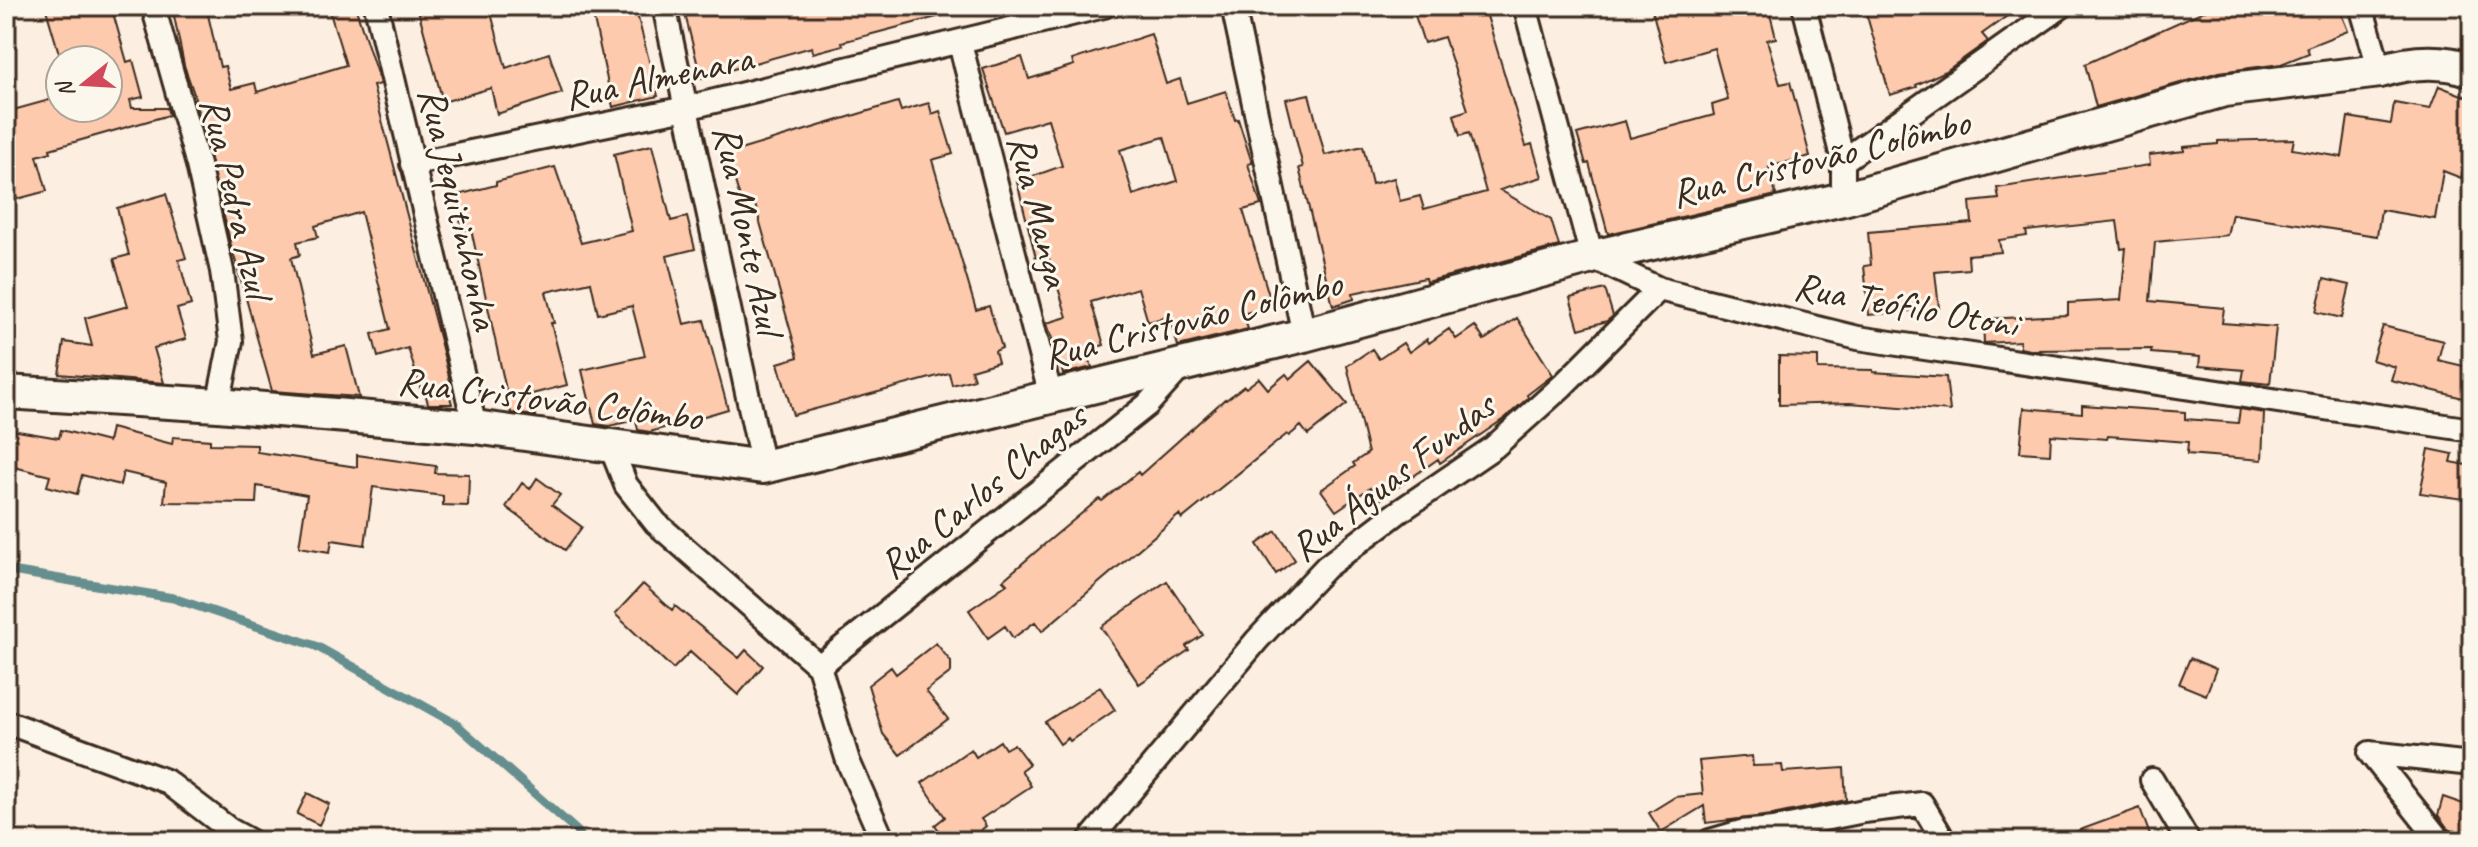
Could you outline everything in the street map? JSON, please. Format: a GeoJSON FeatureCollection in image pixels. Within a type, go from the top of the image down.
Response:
{"type":"FeatureCollection","features":[{"type":"Feature","properties":{"kind":"street","name":"Rua Pedra Azul"},"geometry":{"type":"LineString","coordinates":[[153,6],[198,165],[222,271],[231,341],[218,405]]}},
{"type":"Feature","properties":{"kind":"street","name":"Rua Jequitinhonha"},"geometry":{"type":"LineString","coordinates":[[376,6],[475,427]]}},
{"type":"Feature","properties":{"kind":"street","name":"Rua Monte Azul"},"geometry":{"type":"LineString","coordinates":[[664,6],[763,467]]}},
{"type":"Feature","properties":{"kind":"street","name":"Rua Almenara"},"geometry":{"type":"LineString","coordinates":[[412,164],[686,108],[1104,6]]}},
{"type":"Feature","properties":{"kind":"street"},"geometry":{"type":"LineString","coordinates":[[1233,6],[1304,335]]}},
{"type":"Feature","properties":{"kind":"street"},"geometry":{"type":"LineString","coordinates":[[1525,6],[1592,257]]}},
{"type":"Feature","properties":{"kind":"street"},"geometry":{"type":"LineString","coordinates":[[1804,6],[1843,161],[1843,199]]}},
{"type":"Feature","properties":{"kind":"street"},"geometry":{"type":"LineString","coordinates":[[1843,161],[2062,6]]}},
{"type":"Feature","properties":{"kind":"street"},"geometry":{"type":"LineString","coordinates":[[2361,6],[2380,71]]}},
{"type":"Feature","properties":{"kind":"street","name":"Rua Manga"},"geometry":{"type":"LineString","coordinates":[[960,43],[1051,397]]}},
{"type":"Feature","properties":{"kind":"street","name":"Rua Cristovão Colômbo"},"geometry":{"type":"LineString","coordinates":[[6,392],[218,405],[475,427],[763,467],[1304,335],[1592,257],[1843,199],[2224,90],[2380,71],[2427,61],[2472,70]]}},
{"type":"Feature","properties":{"kind":"street","name":"Rua Teófilo Otoni"},"geometry":{"type":"LineString","coordinates":[[1592,257],[1659,289],[1858,338],[2472,430]]}},
{"type":"Feature","properties":{"kind":"street","name":"Rua Águas Fundas"},"geometry":{"type":"LineString","coordinates":[[1089,841],[1257,640],[1326,567],[1397,513],[1494,447],[1562,386],[1659,289]]}},
{"type":"Feature","properties":{"kind":"street","name":"Rua Carlos Chagas"},"geometry":{"type":"LineString","coordinates":[[819,666],[1147,405],[1183,365]]}},
{"type":"Feature","properties":{"kind":"street"},"geometry":{"type":"LineString","coordinates":[[611,447],[626,485],[656,523],[819,666],[848,761],[883,841]]}},
{"type":"Feature","properties":{"kind":"street"},"geometry":{"type":"LineString","coordinates":[[6,722],[166,781],[230,830],[250,841]]}},
{"type":"Feature","properties":{"kind":"street"},"geometry":{"type":"LineString","coordinates":[[2440,841],[2370,753],[2472,764]]}},
{"type":"Feature","properties":{"kind":"street"},"geometry":{"type":"LineString","coordinates":[[2152,780],[2188,841]]}},
{"type":"Feature","properties":{"kind":"street"},"geometry":{"type":"LineString","coordinates":[[1710,841],[1741,832],[1922,804],[1944,841]]}},
{"type":"Feature","properties":{"kind":"building"},"geometry":{"type":"Polygon","coordinates":[[[45,6],[111,6],[122,44],[56,44],[45,6]]]}},
{"type":"Feature","properties":{"kind":"building"},"geometry":{"type":"Polygon","coordinates":[[[172,6],[206,6],[220,67],[225,66],[231,89],[255,83],[257,92],[346,65],[328,6],[355,6],[380,84],[373,86],[445,360],[452,404],[428,404],[408,348],[378,357],[372,334],[390,329],[361,212],[315,226],[318,237],[297,242],[300,255],[291,258],[314,354],[346,346],[359,397],[272,391],[184,65],[172,6]]]}},
{"type":"Feature","properties":{"kind":"building"},"geometry":{"type":"Polygon","coordinates":[[[417,6],[489,6],[506,68],[549,53],[562,93],[497,114],[491,88],[443,102],[417,6]]]}},
{"type":"Feature","properties":{"kind":"building"},"geometry":{"type":"Polygon","coordinates":[[[591,6],[635,6],[658,96],[613,107],[591,6]]]}},
{"type":"Feature","properties":{"kind":"building"},"geometry":{"type":"Polygon","coordinates":[[[683,6],[946,6],[948,14],[842,42],[843,45],[813,53],[812,47],[701,78],[683,6]]]}},
{"type":"Feature","properties":{"kind":"building"},"geometry":{"type":"Polygon","coordinates":[[[1412,6],[1484,6],[1526,146],[1532,144],[1542,177],[1500,190],[1551,220],[1559,246],[1426,282],[1425,278],[1353,293],[1354,299],[1333,306],[1299,168],[1303,167],[1286,99],[1309,94],[1325,155],[1363,146],[1372,184],[1394,178],[1400,201],[1420,196],[1424,209],[1486,192],[1469,133],[1460,136],[1454,115],[1468,110],[1444,37],[1424,43],[1412,6]]]}},
{"type":"Feature","properties":{"kind":"building"},"geometry":{"type":"Polygon","coordinates":[[[1651,6],[1768,6],[1776,38],[1767,40],[1780,84],[1790,82],[1810,156],[1769,167],[1776,195],[1608,234],[1589,163],[1586,164],[1577,134],[1625,121],[1630,138],[1714,115],[1712,105],[1728,100],[1714,48],[1666,62],[1651,6]]]}},
{"type":"Feature","properties":{"kind":"building"},"geometry":{"type":"Polygon","coordinates":[[[1864,6],[2021,6],[1982,34],[1988,41],[1946,71],[1917,87],[1890,95],[1864,6]]]}},
{"type":"Feature","properties":{"kind":"building"},"geometry":{"type":"Polygon","coordinates":[[[2215,6],[2338,6],[2348,31],[2307,47],[2309,53],[2281,64],[2219,72],[2096,107],[2085,64],[2215,6]]]}},
{"type":"Feature","properties":{"kind":"building"},"geometry":{"type":"Polygon","coordinates":[[[1151,34],[1166,84],[1180,79],[1187,103],[1226,91],[1252,163],[1248,164],[1261,205],[1243,210],[1272,305],[1243,314],[1248,329],[1178,346],[1169,316],[1148,322],[1138,288],[1091,302],[1104,345],[1086,350],[1092,367],[1063,374],[1047,323],[1067,317],[1048,255],[1036,258],[1017,182],[1062,166],[1048,119],[1004,132],[983,69],[1022,57],[1029,79],[1074,65],[1072,60],[1151,34]],[[1164,137],[1120,150],[1133,195],[1177,181],[1164,137]]]}},
{"type":"Feature","properties":{"kind":"building"},"geometry":{"type":"Polygon","coordinates":[[[124,52],[127,62],[133,60],[143,97],[130,100],[132,108],[167,108],[169,115],[50,149],[51,152],[37,156],[47,191],[6,202],[6,112],[44,101],[44,124],[124,124],[124,52]]]}},
{"type":"Feature","properties":{"kind":"building"},"geometry":{"type":"Polygon","coordinates":[[[2439,86],[2472,99],[2472,150],[2461,178],[2443,171],[2435,219],[2381,210],[2377,236],[2232,214],[2227,235],[2155,242],[2150,301],[2224,308],[2222,323],[2276,327],[2270,384],[2242,381],[2244,370],[2199,366],[2200,357],[2151,353],[2152,349],[2030,350],[2020,348],[2020,341],[1984,343],[1983,319],[2068,315],[2068,303],[2121,300],[2126,248],[2121,249],[2117,221],[2026,231],[2027,236],[1999,240],[2001,252],[1968,255],[1969,269],[1935,272],[1939,308],[1869,315],[1864,266],[1871,265],[1868,232],[1972,223],[1970,202],[1999,199],[1997,188],[2150,165],[2149,155],[2184,151],[2184,147],[2218,144],[2218,141],[2294,139],[2292,149],[2342,157],[2348,117],[2391,124],[2394,103],[2430,109],[2439,86]]]}},
{"type":"Feature","properties":{"kind":"building"},"geometry":{"type":"Polygon","coordinates":[[[898,102],[901,111],[929,103],[932,114],[940,111],[953,154],[932,160],[976,310],[989,306],[1002,348],[995,351],[998,362],[971,370],[974,379],[952,385],[949,373],[793,415],[778,363],[798,357],[754,201],[742,205],[727,154],[898,102]]]}},
{"type":"Feature","properties":{"kind":"building"},"geometry":{"type":"Polygon","coordinates":[[[652,145],[671,221],[687,217],[695,249],[667,256],[684,324],[704,320],[728,409],[650,432],[638,430],[636,420],[609,426],[595,424],[582,370],[645,356],[632,306],[598,314],[591,282],[546,292],[567,385],[532,394],[536,416],[511,413],[471,229],[463,231],[454,196],[555,167],[581,243],[632,231],[614,154],[652,145]]]}},
{"type":"Feature","properties":{"kind":"building"},"geometry":{"type":"Polygon","coordinates":[[[166,194],[186,258],[179,260],[191,305],[177,309],[186,339],[154,348],[164,383],[59,374],[64,342],[92,346],[85,318],[128,306],[114,259],[129,255],[117,208],[166,194]]]}},
{"type":"Feature","properties":{"kind":"building"},"geometry":{"type":"Polygon","coordinates":[[[2324,279],[2350,285],[2342,318],[2316,312],[2324,279]]]}},
{"type":"Feature","properties":{"kind":"building"},"geometry":{"type":"Polygon","coordinates":[[[1605,289],[1613,316],[1607,321],[1579,329],[1570,298],[1605,289]]]}},
{"type":"Feature","properties":{"kind":"building"},"geometry":{"type":"Polygon","coordinates":[[[1517,318],[1553,375],[1527,395],[1528,398],[1505,418],[1440,463],[1438,459],[1378,501],[1370,488],[1336,511],[1321,490],[1368,453],[1347,366],[1372,349],[1379,359],[1403,343],[1409,352],[1449,329],[1456,339],[1475,326],[1484,340],[1517,318]]]}},
{"type":"Feature","properties":{"kind":"building"},"geometry":{"type":"Polygon","coordinates":[[[2383,326],[2443,341],[2438,360],[2472,368],[2467,399],[2391,380],[2395,367],[2372,360],[2383,326]]]}},
{"type":"Feature","properties":{"kind":"building"},"geometry":{"type":"Polygon","coordinates":[[[1779,356],[1818,357],[1818,369],[1873,370],[1946,377],[1950,411],[1850,403],[1779,405],[1779,356]]]}},
{"type":"Feature","properties":{"kind":"building"},"geometry":{"type":"Polygon","coordinates":[[[1311,361],[1347,404],[1308,435],[1301,426],[1289,436],[1287,434],[1182,519],[1179,515],[1042,631],[1035,622],[1013,638],[1005,626],[988,638],[969,610],[1007,584],[1003,580],[1046,543],[1099,499],[1102,501],[1138,472],[1140,475],[1225,399],[1259,378],[1268,389],[1286,374],[1290,379],[1311,361]]]}},
{"type":"Feature","properties":{"kind":"building"},"geometry":{"type":"Polygon","coordinates":[[[2082,405],[2185,412],[2185,419],[2238,423],[2240,409],[2264,413],[2262,460],[2187,454],[2188,442],[2108,436],[2107,439],[2051,435],[2050,454],[2020,452],[2024,408],[2082,413],[2082,405]]]}},
{"type":"Feature","properties":{"kind":"building"},"geometry":{"type":"Polygon","coordinates":[[[111,428],[172,444],[173,437],[210,440],[210,444],[257,445],[257,452],[357,467],[357,455],[436,466],[435,473],[469,474],[468,506],[443,505],[443,496],[373,487],[365,545],[332,540],[330,552],[299,547],[307,495],[257,486],[256,503],[164,502],[166,482],[123,472],[120,485],[82,475],[77,494],[47,486],[50,476],[6,465],[6,429],[59,438],[61,430],[108,442],[111,428]]]}},
{"type":"Feature","properties":{"kind":"building"},"geometry":{"type":"Polygon","coordinates":[[[2429,449],[2453,454],[2451,462],[2472,466],[2472,500],[2420,493],[2429,449]]]}},
{"type":"Feature","properties":{"kind":"building"},"geometry":{"type":"Polygon","coordinates":[[[537,478],[560,495],[552,505],[582,527],[565,550],[506,507],[522,483],[530,489],[537,478]]]}},
{"type":"Feature","properties":{"kind":"building"},"geometry":{"type":"Polygon","coordinates":[[[1276,531],[1295,560],[1276,574],[1257,544],[1276,531]]]}},
{"type":"Feature","properties":{"kind":"building"},"geometry":{"type":"Polygon","coordinates":[[[1167,581],[1203,635],[1186,646],[1189,650],[1139,684],[1101,627],[1167,581]]]}},
{"type":"Feature","properties":{"kind":"building"},"geometry":{"type":"Polygon","coordinates":[[[643,584],[672,610],[675,606],[739,658],[746,650],[763,666],[738,695],[690,652],[673,669],[615,614],[643,584]]]}},
{"type":"Feature","properties":{"kind":"building"},"geometry":{"type":"Polygon","coordinates":[[[936,643],[951,662],[951,672],[926,691],[948,719],[900,755],[883,734],[868,685],[891,667],[896,674],[936,643]]]}},
{"type":"Feature","properties":{"kind":"building"},"geometry":{"type":"Polygon","coordinates":[[[2190,658],[2216,669],[2206,695],[2179,684],[2190,658]]]}},
{"type":"Feature","properties":{"kind":"building"},"geometry":{"type":"Polygon","coordinates":[[[1100,687],[1115,710],[1070,741],[1068,738],[1060,744],[1045,722],[1100,687]]]}},
{"type":"Feature","properties":{"kind":"building"},"geometry":{"type":"Polygon","coordinates":[[[1000,741],[1005,749],[1014,744],[1029,764],[1021,770],[1031,786],[981,819],[986,826],[968,841],[947,841],[935,825],[945,817],[922,783],[971,749],[976,757],[1000,741]]]}},
{"type":"Feature","properties":{"kind":"building"},"geometry":{"type":"Polygon","coordinates":[[[1752,756],[1753,766],[1782,765],[1783,772],[1844,768],[1846,800],[1772,815],[1706,823],[1704,806],[1661,832],[1649,813],[1675,797],[1703,794],[1699,761],[1752,756]]]}},
{"type":"Feature","properties":{"kind":"building"},"geometry":{"type":"Polygon","coordinates":[[[307,793],[329,804],[319,825],[297,814],[307,793]]]}},
{"type":"Feature","properties":{"kind":"building"},"geometry":{"type":"Polygon","coordinates":[[[2443,797],[2472,807],[2472,837],[2449,830],[2438,815],[2443,797]]]}},
{"type":"Feature","properties":{"kind":"building"},"geometry":{"type":"Polygon","coordinates":[[[2140,808],[2152,841],[2059,841],[2058,838],[2140,808]]]}},
{"type":"Feature","properties":{"kind":"waterway"},"geometry":{"type":"LineString","coordinates":[[6,570],[173,598],[316,646],[456,724],[577,831],[584,841]]}}]}
